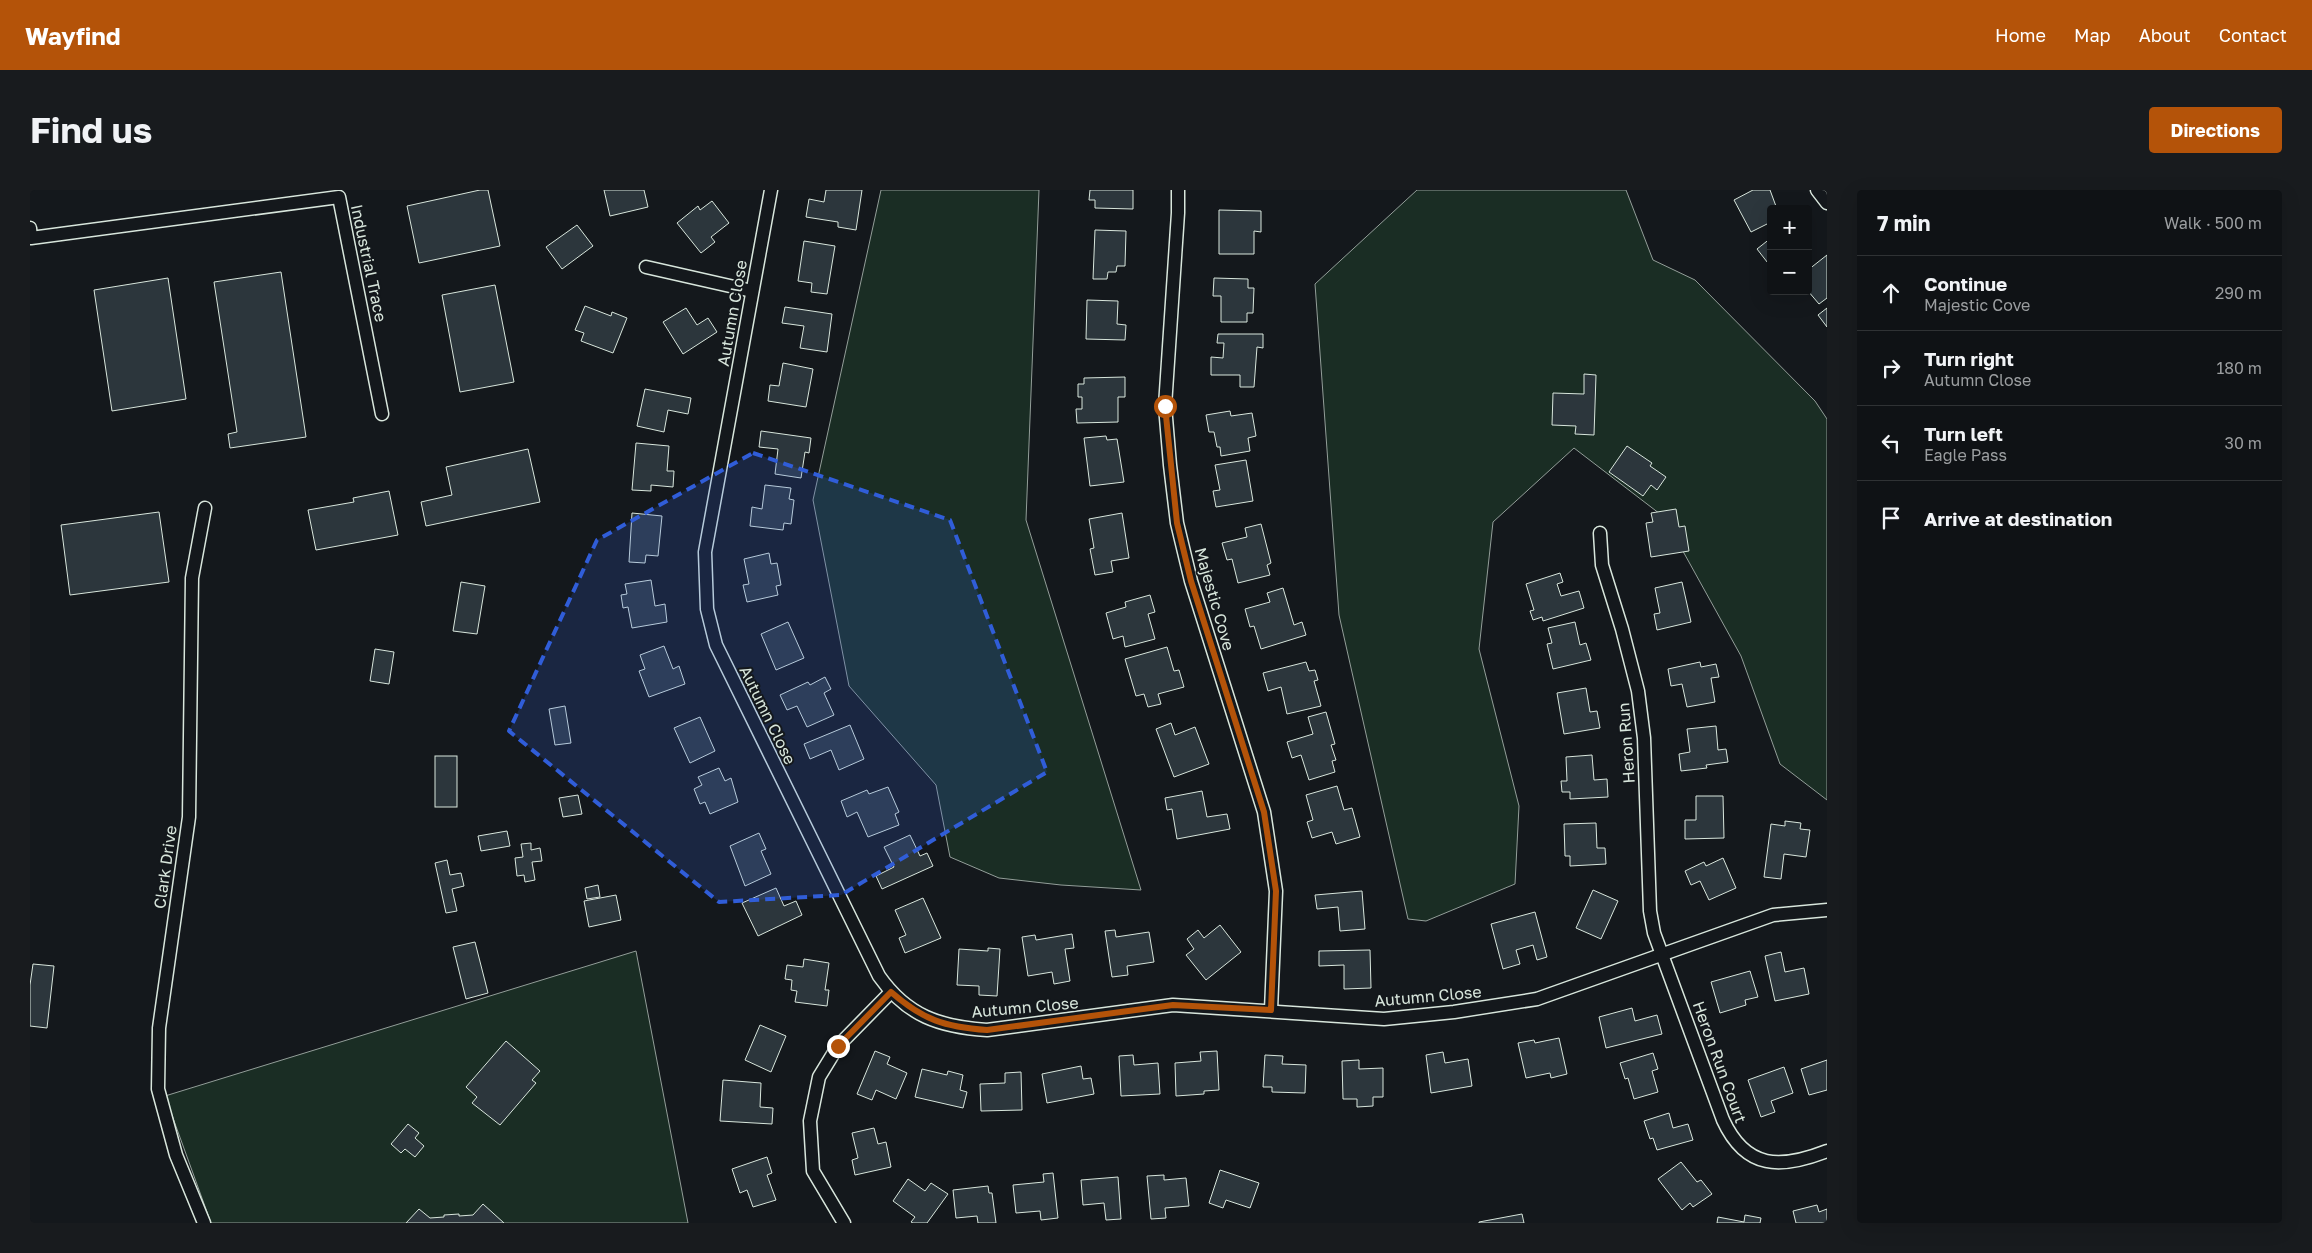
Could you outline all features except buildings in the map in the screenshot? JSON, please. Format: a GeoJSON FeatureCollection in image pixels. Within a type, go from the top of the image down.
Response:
{"type":"FeatureCollection","features":[{"type":"Feature","properties":{"kind":"street","name":"Autumn Close"},"geometry":{"type":"LineString","coordinates":[[771,190],[706,552],[707,609],[716,645],[879,976],[891,992],[922,1016],[958,1028],[987,1030],[1173,1005],[1384,1019],[1454,1012],[1537,998],[1773,916],[1827,910]]}},
{"type":"Feature","properties":{"kind":"street","name":"Majestic Cove"},"geometry":{"type":"LineString","coordinates":[[1178,190],[1165,406],[1170,465],[1177,523],[1191,581],[1264,812],[1276,891],[1271,1010]]}},
{"type":"Feature","properties":{"kind":"street"},"geometry":{"type":"LineString","coordinates":[[1817,190],[1827,204]]}},
{"type":"Feature","properties":{"kind":"street","name":"Industrial Trace"},"geometry":{"type":"LineString","coordinates":[[30,228],[31,238],[339,197],[382,414]]}},
{"type":"Feature","properties":{"kind":"street"},"geometry":{"type":"LineString","coordinates":[[646,267],[752,291]]}},
{"type":"Feature","properties":{"kind":"street","name":"Clark Drive"},"geometry":{"type":"LineString","coordinates":[[204,1223],[176,1155],[158,1089],[158,1079],[159,1028],[189,817],[192,578],[205,508]]}},
{"type":"Feature","properties":{"kind":"street","name":"Heron Run"},"geometry":{"type":"LineString","coordinates":[[1600,533],[1602,565],[1638,691],[1644,738],[1650,912],[1654,933],[1662,953]]}},
{"type":"Feature","properties":{"kind":"street","name":"Heron Run Court"},"geometry":{"type":"LineString","coordinates":[[1662,953],[1720,1114],[1732,1139],[1744,1151],[1758,1159],[1779,1163],[1800,1161],[1827,1150]]}},
{"type":"Feature","properties":{"kind":"street"},"geometry":{"type":"LineString","coordinates":[[844,1223],[813,1171],[810,1121],[815,1094],[819,1077],[838,1046],[891,992]]}},
{"type":"Feature","properties":{"kind":"highlighted area"},"geometry":{"type":"Polygon","coordinates":[[[753,453],[950,520],[1047,772],[841,895],[719,902],[509,731],[597,540],[753,453]]]}},
{"type":"Feature","properties":{"kind":"green space"},"geometry":{"type":"Polygon","coordinates":[[[881,190],[1039,190],[1026,520],[1141,890],[1061,885],[999,878],[950,857],[936,785],[849,686],[813,500],[881,190]]]}},
{"type":"Feature","properties":{"kind":"green space"},"geometry":{"type":"Polygon","coordinates":[[[1417,190],[1626,190],[1653,260],[1695,280],[1815,401],[1827,419],[1827,800],[1780,764],[1741,656],[1664,517],[1574,448],[1493,522],[1479,649],[1519,806],[1515,884],[1426,921],[1408,919],[1339,615],[1315,284],[1417,190]]]}},
{"type":"Feature","properties":{"kind":"green space"},"geometry":{"type":"Polygon","coordinates":[[[636,951],[688,1223],[211,1223],[165,1096],[636,951]]]}},
{"type":"Feature","properties":{"kind":"route"},"geometry":{"type":"LineString","coordinates":[[838,1046],[891,992],[905,1005],[922,1016],[958,1028],[987,1030],[1173,1005],[1271,1010],[1276,891],[1264,812],[1191,581],[1177,523],[1165,406]]}}]}
